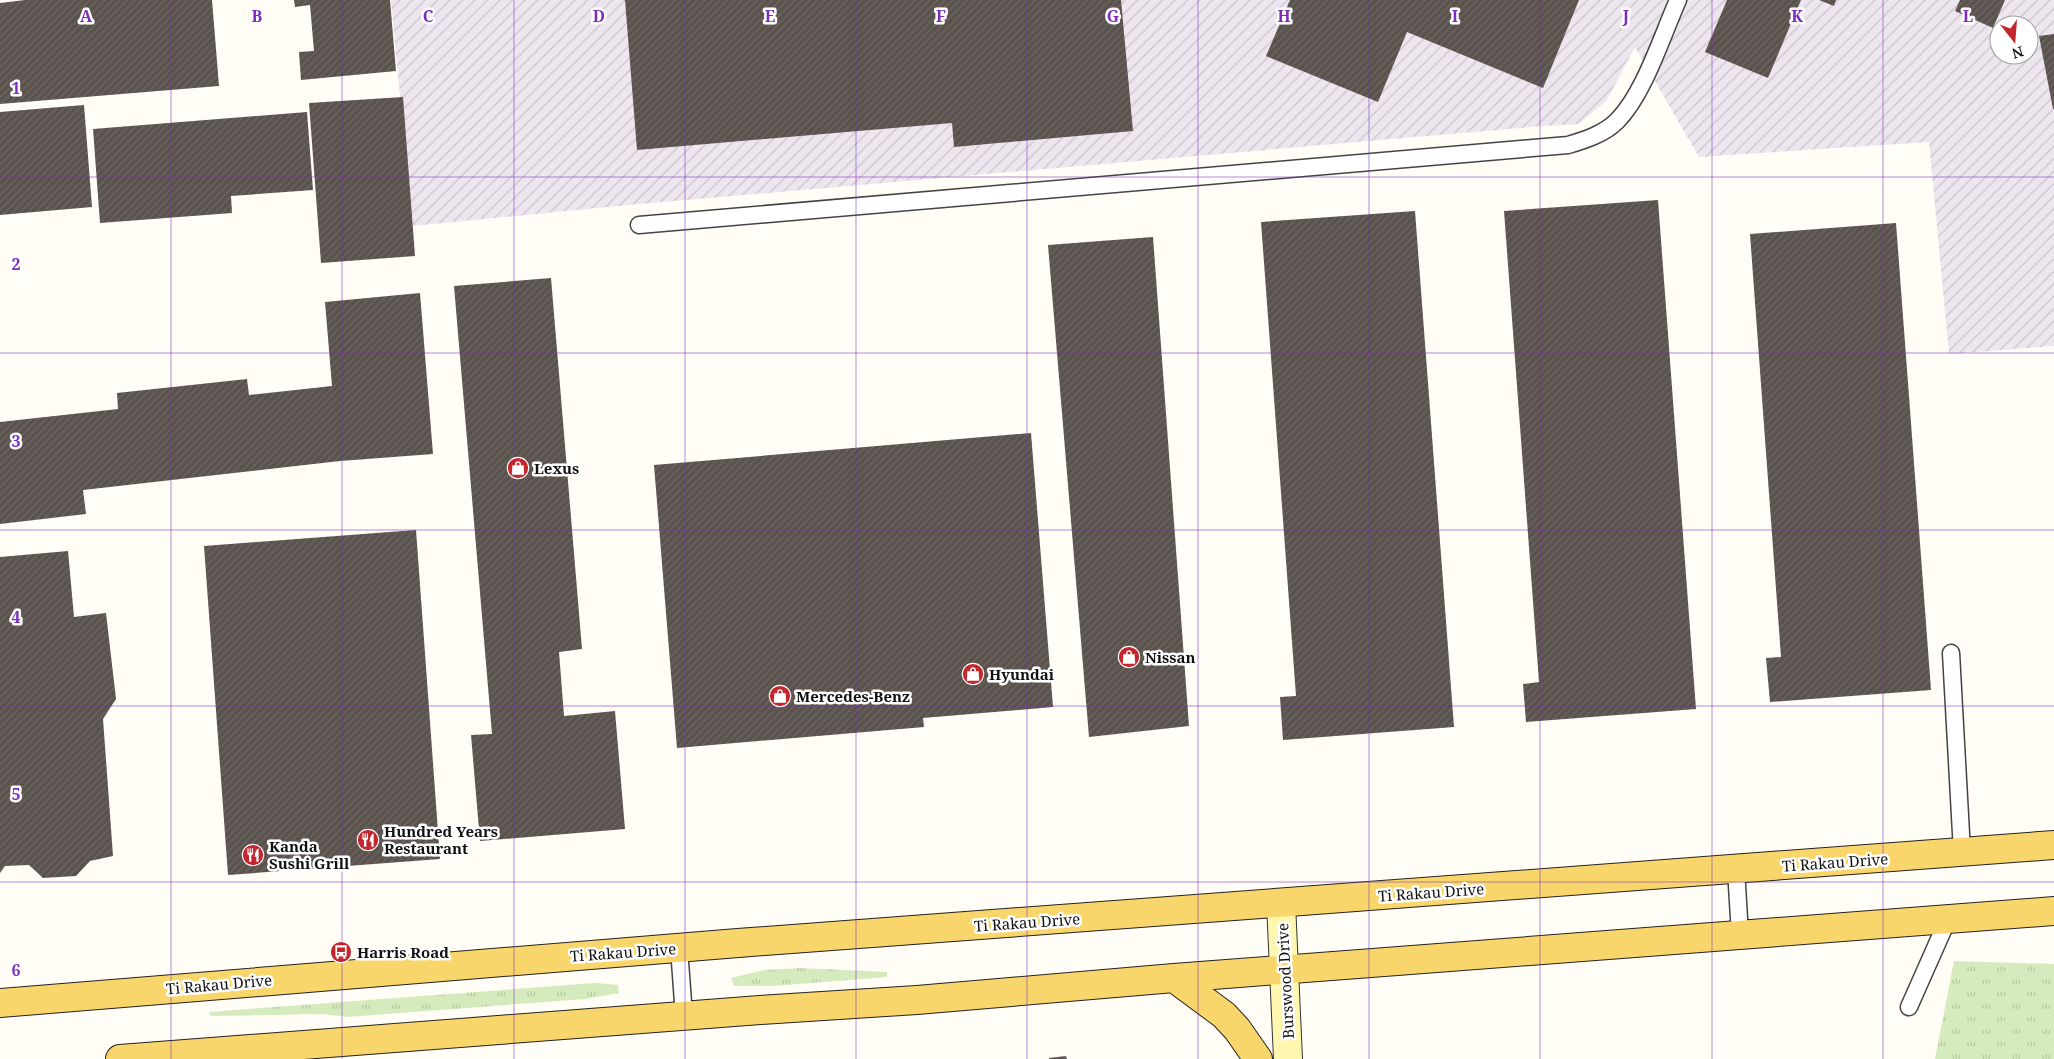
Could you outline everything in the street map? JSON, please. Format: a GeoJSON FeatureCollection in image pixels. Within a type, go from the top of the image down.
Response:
{"type":"FeatureCollection","features":[{"type":"Feature","properties":{"kind":"main road","name":"Ti Rakau Drive"},"geometry":{"type":"LineString","coordinates":[[0,1002],[679,948],[2054,845]]}},
{"type":"Feature","properties":{"kind":"main road"},"geometry":{"type":"LineString","coordinates":[[120,1059],[260,1054],[684,1016],[917,1000],[1174,978],[2054,912]]}},
{"type":"Feature","properties":{"kind":"main road"},"geometry":{"type":"LineString","coordinates":[[1174,978],[1224,1015],[1238,1029],[1258,1059]]}},
{"type":"Feature","properties":{"kind":"street","name":"Burswood Drive"},"geometry":{"type":"LineString","coordinates":[[1281,903],[1286,970],[1288,1059]]}},
{"type":"Feature","properties":{"kind":"lane"},"geometry":{"type":"LineString","coordinates":[[639,225],[1568,145],[1591,138],[1616,122],[1636,97],[1678,0]]}},
{"type":"Feature","properties":{"kind":"lane"},"geometry":{"type":"LineString","coordinates":[[1951,653],[1962,852]]}},
{"type":"Feature","properties":{"kind":"lane"},"geometry":{"type":"LineString","coordinates":[[1736,869],[1740,935]]}},
{"type":"Feature","properties":{"kind":"lane"},"geometry":{"type":"LineString","coordinates":[[1909,1007],[1948,919]]}},
{"type":"Feature","properties":{"kind":"lane"},"geometry":{"type":"LineString","coordinates":[[679,948],[684,1016]]}},
{"type":"Feature","properties":{"kind":"shaded area"},"geometry":{"type":"Polygon","coordinates":[[[391,0],[2054,0],[2054,346],[1949,354],[1929,142],[1699,157],[1635,47],[1607,100],[1579,124],[628,205],[412,226],[391,0]]]}},
{"type":"Feature","properties":{"kind":"green space"},"geometry":{"type":"Polygon","coordinates":[[[1954,961],[2054,964],[2054,1059],[1935,1059],[1954,961]]]}},
{"type":"Feature","properties":{"kind":"green space"},"geometry":{"type":"Polygon","coordinates":[[[800,968],[887,972],[887,977],[773,986],[734,986],[731,978],[764,970],[800,968]]]}},
{"type":"Feature","properties":{"kind":"green space"},"geometry":{"type":"Polygon","coordinates":[[[595,983],[618,985],[619,993],[585,999],[347,1017],[323,1014],[211,1016],[209,1012],[595,983]]]}},
{"type":"Feature","properties":{"kind":"building"},"geometry":{"type":"Polygon","coordinates":[[[25,0],[212,0],[219,86],[0,104],[0,3],[25,0]]]}},
{"type":"Feature","properties":{"kind":"building"},"geometry":{"type":"Polygon","coordinates":[[[294,0],[390,0],[396,71],[301,80],[299,52],[314,51],[310,5],[295,7],[294,0]]]}},
{"type":"Feature","properties":{"kind":"building"},"geometry":{"type":"Polygon","coordinates":[[[625,0],[1121,0],[1133,131],[954,147],[952,123],[637,150],[625,0]]]}},
{"type":"Feature","properties":{"kind":"building"},"geometry":{"type":"Polygon","coordinates":[[[1290,0],[1579,0],[1543,88],[1407,32],[1378,102],[1266,56],[1290,0]]]}},
{"type":"Feature","properties":{"kind":"building"},"geometry":{"type":"Polygon","coordinates":[[[1727,0],[1801,0],[1768,78],[1705,52],[1727,0]]]}},
{"type":"Feature","properties":{"kind":"building"},"geometry":{"type":"Polygon","coordinates":[[[1819,0],[1836,0],[1834,6],[1819,0]]]}},
{"type":"Feature","properties":{"kind":"building"},"geometry":{"type":"Polygon","coordinates":[[[1960,0],[2005,0],[1999,15],[1989,15],[1989,26],[1955,11],[1960,0]]]}},
{"type":"Feature","properties":{"kind":"building"},"geometry":{"type":"Polygon","coordinates":[[[2054,34],[2054,109],[2053,109],[2039,36],[2054,34]]]}},
{"type":"Feature","properties":{"kind":"building"},"geometry":{"type":"Polygon","coordinates":[[[403,97],[415,256],[321,263],[309,103],[403,97]]]}},
{"type":"Feature","properties":{"kind":"building"},"geometry":{"type":"Polygon","coordinates":[[[84,105],[92,207],[0,215],[0,112],[84,105]]]}},
{"type":"Feature","properties":{"kind":"building"},"geometry":{"type":"Polygon","coordinates":[[[307,112],[313,190],[231,196],[232,213],[100,223],[93,129],[307,112]]]}},
{"type":"Feature","properties":{"kind":"building"},"geometry":{"type":"Polygon","coordinates":[[[1658,200],[1696,709],[1526,722],[1523,684],[1539,682],[1504,211],[1658,200]]]}},
{"type":"Feature","properties":{"kind":"building"},"geometry":{"type":"Polygon","coordinates":[[[1415,211],[1454,727],[1283,740],[1280,697],[1296,696],[1261,222],[1415,211]]]}},
{"type":"Feature","properties":{"kind":"building"},"geometry":{"type":"Polygon","coordinates":[[[1896,223],[1931,690],[1770,702],[1766,658],[1781,657],[1750,234],[1896,223]]]}},
{"type":"Feature","properties":{"kind":"building"},"geometry":{"type":"Polygon","coordinates":[[[1153,237],[1189,726],[1089,737],[1048,245],[1153,237]]]}},
{"type":"Feature","properties":{"kind":"building","name":"Lexus"},"geometry":{"type":"Polygon","coordinates":[[[551,278],[582,649],[559,652],[564,716],[615,711],[625,829],[480,841],[471,735],[492,734],[454,286],[551,278]]]}},
{"type":"Feature","properties":{"kind":"building"},"geometry":{"type":"Polygon","coordinates":[[[420,293],[433,454],[340,461],[83,490],[86,514],[0,524],[0,422],[118,409],[117,393],[247,379],[249,395],[332,386],[325,302],[420,293]]]}},
{"type":"Feature","properties":{"kind":"building"},"geometry":{"type":"Polygon","coordinates":[[[1031,433],[1053,707],[923,718],[924,727],[677,748],[654,465],[1031,433]]]}},
{"type":"Feature","properties":{"kind":"building"},"geometry":{"type":"Polygon","coordinates":[[[416,530],[440,859],[228,875],[204,546],[416,530]]]}},
{"type":"Feature","properties":{"kind":"building"},"geometry":{"type":"Polygon","coordinates":[[[68,551],[74,617],[106,613],[116,699],[103,719],[113,856],[90,861],[76,876],[43,878],[29,865],[5,866],[0,873],[0,557],[68,551]]]}},
{"type":"Feature","properties":{"kind":"building"},"geometry":{"type":"Polygon","coordinates":[[[1066,1056],[1067,1059],[1049,1059],[1049,1058],[1066,1056]]]}},
{"type":"Feature","properties":{"kind":"place","name":"Lexus"},"geometry":{"type":"Point","coordinates":[518,468]}},
{"type":"Feature","properties":{"kind":"place","name":"Nissan"},"geometry":{"type":"Point","coordinates":[1129,657]}},
{"type":"Feature","properties":{"kind":"place","name":"Hyundai"},"geometry":{"type":"Point","coordinates":[973,674]}},
{"type":"Feature","properties":{"kind":"place","name":"Mercedes-Benz"},"geometry":{"type":"Point","coordinates":[780,696]}},
{"type":"Feature","properties":{"kind":"place","name":"Hundred Years Restaurant"},"geometry":{"type":"Point","coordinates":[368,840]}},
{"type":"Feature","properties":{"kind":"place","name":"Kanda Sushi Grill"},"geometry":{"type":"Point","coordinates":[253,855]}},
{"type":"Feature","properties":{"kind":"place","name":"Harris Road"},"geometry":{"type":"Point","coordinates":[341,952]}}]}
